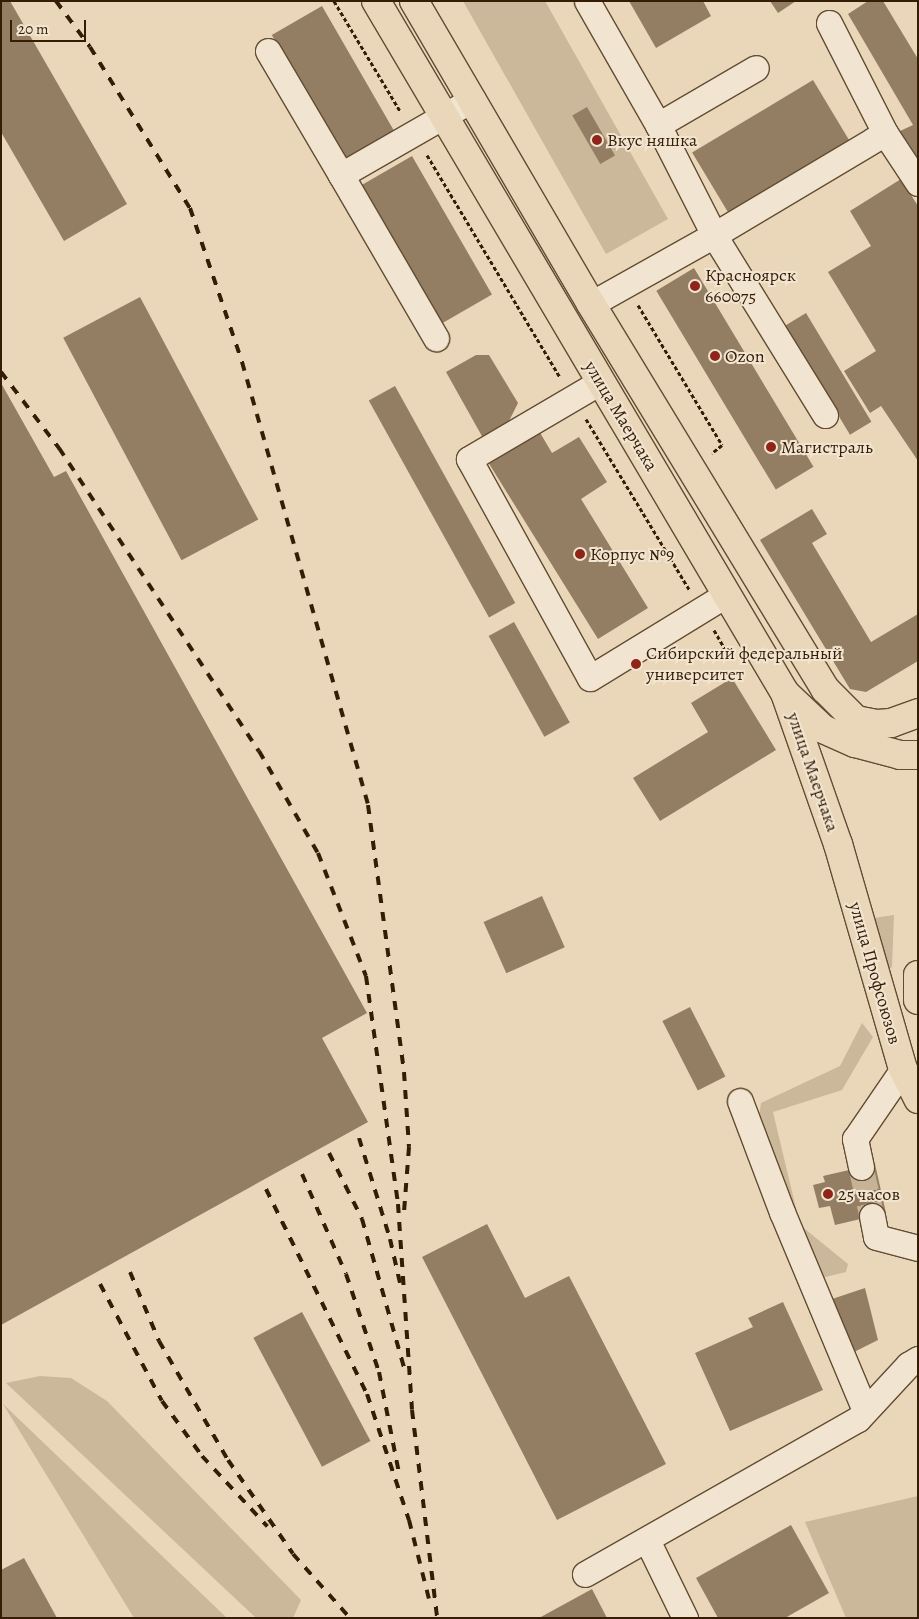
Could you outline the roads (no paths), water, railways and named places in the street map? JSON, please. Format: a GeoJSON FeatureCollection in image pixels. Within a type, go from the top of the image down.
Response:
{"type":"FeatureCollection","features":[{"type":"Feature","properties":{"kind":"main road","name":"улица Маерчака"},"geometry":{"type":"LineString","coordinates":[[376,1],[785,693],[838,844]]}},
{"type":"Feature","properties":{"kind":"main road","name":"улица Маерчака"},"geometry":{"type":"LineString","coordinates":[[414,1],[473,99],[600,300],[826,689],[845,711],[856,720],[877,724],[918,713]]}},
{"type":"Feature","properties":{"kind":"main road"},"geometry":{"type":"LineString","coordinates":[[785,693],[823,729],[855,743],[900,755],[918,755]]}},
{"type":"Feature","properties":{"kind":"main road","name":"улица Профсоюзов"},"geometry":{"type":"LineString","coordinates":[[838,844],[903,1069],[918,1099]]}},
{"type":"Feature","properties":{"kind":"main road"},"geometry":{"type":"LineString","coordinates":[[918,975],[918,1000]]}},
{"type":"Feature","properties":{"kind":"lane"},"geometry":{"type":"LineString","coordinates":[[587,1],[658,125],[714,235],[825,415]]}},
{"type":"Feature","properties":{"kind":"lane"},"geometry":{"type":"LineString","coordinates":[[829,23],[885,133],[918,183]]}},
{"type":"Feature","properties":{"kind":"lane"},"geometry":{"type":"LineString","coordinates":[[268,51],[436,338]]}},
{"type":"Feature","properties":{"kind":"lane"},"geometry":{"type":"LineString","coordinates":[[658,125],[756,68]]}},
{"type":"Feature","properties":{"kind":"lane"},"geometry":{"type":"LineString","coordinates":[[342,175],[473,99]]}},
{"type":"Feature","properties":{"kind":"lane"},"geometry":{"type":"LineString","coordinates":[[600,300],[714,235],[885,133]]}},
{"type":"Feature","properties":{"kind":"lane"},"geometry":{"type":"LineString","coordinates":[[600,382],[469,459],[590,678],[727,594]]}},
{"type":"Feature","properties":{"kind":"lane"},"geometry":{"type":"LineString","coordinates":[[861,1167],[855,1139],[903,1069]]}},
{"type":"Feature","properties":{"kind":"lane"},"geometry":{"type":"LineString","coordinates":[[740,1101],[782,1212],[866,1410]]}},
{"type":"Feature","properties":{"kind":"lane"},"geometry":{"type":"LineString","coordinates":[[872,1216],[876,1237],[918,1248]]}},
{"type":"Feature","properties":{"kind":"lane"},"geometry":{"type":"LineString","coordinates":[[585,1574],[858,1419],[908,1365],[918,1359]]}},
{"type":"Feature","properties":{"kind":"lane"},"geometry":{"type":"LineString","coordinates":[[647,1540],[685,1618]]}},
{"type":"Feature","properties":{"kind":"tunnel"},"geometry":{"type":"LineString","coordinates":[[861,1167],[872,1216]]}},
{"type":"Feature","properties":{"kind":"railway"},"geometry":{"type":"LineString","coordinates":[[56,1],[90,47],[190,208],[242,362],[368,805],[404,1072],[409,1147],[404,1212]]}},
{"type":"Feature","properties":{"kind":"railway"},"geometry":{"type":"LineString","coordinates":[[1,372],[59,448],[259,751],[318,853],[366,976],[398,1204],[412,1410],[437,1618]]}},
{"type":"Feature","properties":{"kind":"railway"},"geometry":{"type":"LineString","coordinates":[[359,1138],[390,1239],[400,1283]]}},
{"type":"Feature","properties":{"kind":"railway"},"geometry":{"type":"LineString","coordinates":[[329,1153],[362,1219],[406,1374]]}},
{"type":"Feature","properties":{"kind":"railway"},"geometry":{"type":"LineString","coordinates":[[302,1174],[346,1274],[379,1372],[399,1473]]}},
{"type":"Feature","properties":{"kind":"railway"},"geometry":{"type":"LineString","coordinates":[[266,1189],[367,1394],[409,1520],[430,1603]]}},
{"type":"Feature","properties":{"kind":"railway"},"geometry":{"type":"LineString","coordinates":[[130,1272],[159,1341],[228,1460],[293,1554],[350,1618]]}},
{"type":"Feature","properties":{"kind":"railway"},"geometry":{"type":"LineString","coordinates":[[100,1284],[162,1401],[202,1456],[267,1526]]}},
{"type":"Feature","properties":{"kind":"place","name":"Вкус няшка"},"geometry":{"type":"Point","coordinates":[597,140]}},
{"type":"Feature","properties":{"kind":"place","name":"Красноярск 660075"},"geometry":{"type":"Point","coordinates":[695,286]}},
{"type":"Feature","properties":{"kind":"place","name":"Ozon"},"geometry":{"type":"Point","coordinates":[715,356]}},
{"type":"Feature","properties":{"kind":"place","name":"Магистраль"},"geometry":{"type":"Point","coordinates":[771,447]}},
{"type":"Feature","properties":{"kind":"place","name":"Корпус №9"},"geometry":{"type":"Point","coordinates":[580,554]}},
{"type":"Feature","properties":{"kind":"place","name":"Сибирский федеральный университет"},"geometry":{"type":"Point","coordinates":[636,664]}},
{"type":"Feature","properties":{"kind":"place","name":"25 часов"},"geometry":{"type":"Point","coordinates":[828,1194]}}]}
